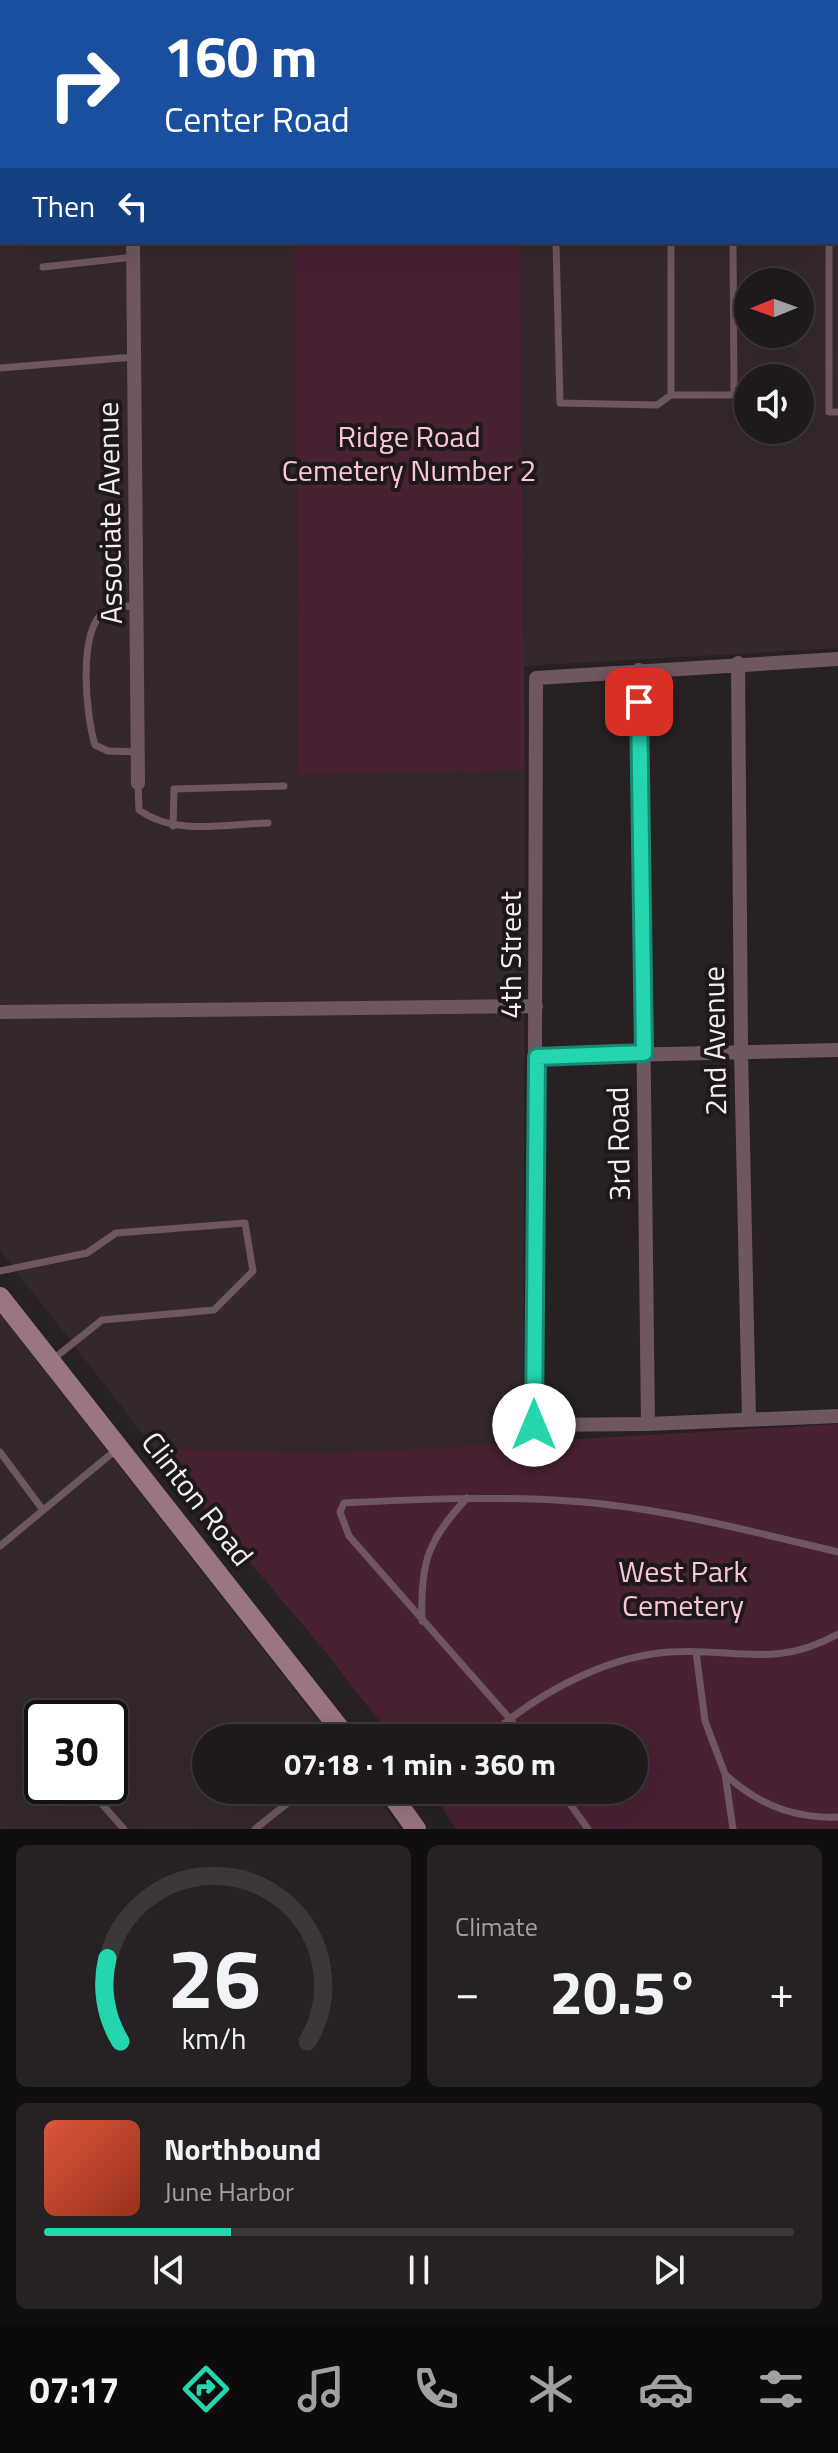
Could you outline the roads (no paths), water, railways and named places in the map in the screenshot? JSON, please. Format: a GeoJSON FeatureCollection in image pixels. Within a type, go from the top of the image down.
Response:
{"type":"FeatureCollection","features":[{"type":"Feature","properties":{"kind":"street","name":"Associate Avenue"},"geometry":{"type":"LineString","coordinates":[[134,250],[138,783]]}},
{"type":"Feature","properties":{"kind":"street"},"geometry":{"type":"LineString","coordinates":[[639,670],[838,659]]}},
{"type":"Feature","properties":{"kind":"street","name":"2nd Avenue"},"geometry":{"type":"LineString","coordinates":[[738,663],[741,1051],[749,1419]]}},
{"type":"Feature","properties":{"kind":"street","name":"4th Street"},"geometry":{"type":"LineString","coordinates":[[639,670],[536,678],[534,1425],[648,1424]]}},
{"type":"Feature","properties":{"kind":"street","name":"3rd Road"},"geometry":{"type":"LineString","coordinates":[[639,670],[648,1424]]}},
{"type":"Feature","properties":{"kind":"street"},"geometry":{"type":"LineString","coordinates":[[0,1012],[536,1006]]}},
{"type":"Feature","properties":{"kind":"street"},"geometry":{"type":"LineString","coordinates":[[537,1057],[838,1050]]}},
{"type":"Feature","properties":{"kind":"street","name":"Clinton Road"},"geometry":{"type":"LineString","coordinates":[[0,1297],[336,1724]]}},
{"type":"Feature","properties":{"kind":"street"},"geometry":{"type":"LineString","coordinates":[[648,1424],[838,1416]]}},
{"type":"Feature","properties":{"kind":"street"},"geometry":{"type":"LineString","coordinates":[[398,1804],[416,1829]]}},
{"type":"Feature","properties":{"kind":"lane"},"geometry":{"type":"LineString","coordinates":[[556,244],[560,403],[657,405],[671,395],[734,395],[733,244]]}},
{"type":"Feature","properties":{"kind":"lane"},"geometry":{"type":"LineString","coordinates":[[671,244],[671,395]]}},
{"type":"Feature","properties":{"kind":"lane"},"geometry":{"type":"LineString","coordinates":[[829,244],[829,412],[838,412]]}},
{"type":"Feature","properties":{"kind":"lane"},"geometry":{"type":"LineString","coordinates":[[43,267],[134,250]]}},
{"type":"Feature","properties":{"kind":"lane"},"geometry":{"type":"LineString","coordinates":[[0,368],[134,357]]}},
{"type":"Feature","properties":{"kind":"lane"},"geometry":{"type":"LineString","coordinates":[[137,606],[112,607],[103,612],[91,627],[87,647],[90,729],[95,745],[108,751],[138,752]]}},
{"type":"Feature","properties":{"kind":"lane"},"geometry":{"type":"LineString","coordinates":[[138,783],[139,810],[154,820],[173,826],[268,823]]}},
{"type":"Feature","properties":{"kind":"lane"},"geometry":{"type":"LineString","coordinates":[[173,826],[174,789],[284,786]]}},
{"type":"Feature","properties":{"kind":"lane"},"geometry":{"type":"LineString","coordinates":[[0,1271],[87,1253],[116,1233],[245,1223],[253,1271],[214,1310],[102,1320],[50,1361]]}},
{"type":"Feature","properties":{"kind":"lane"},"geometry":{"type":"LineString","coordinates":[[0,1546],[119,1448]]}},
{"type":"Feature","properties":{"kind":"lane"},"geometry":{"type":"LineString","coordinates":[[0,1452],[43,1510]]}},
{"type":"Feature","properties":{"kind":"lane"},"geometry":{"type":"LineString","coordinates":[[514,1724],[349,1536],[340,1512],[344,1503],[468,1497],[573,1501],[712,1522],[838,1552]]}},
{"type":"Feature","properties":{"kind":"lane"},"geometry":{"type":"LineString","coordinates":[[422,1621],[421,1583],[427,1551],[441,1525],[468,1497]]}},
{"type":"Feature","properties":{"kind":"lane"},"geometry":{"type":"LineString","coordinates":[[504,1724],[525,1707],[605,1667],[652,1654],[778,1655],[807,1648],[838,1634]]}},
{"type":"Feature","properties":{"kind":"lane"},"geometry":{"type":"LineString","coordinates":[[696,1652],[705,1721],[725,1774],[733,1829]]}},
{"type":"Feature","properties":{"kind":"lane"},"geometry":{"type":"LineString","coordinates":[[725,1774],[738,1786],[776,1808],[795,1815],[838,1817]]}},
{"type":"Feature","properties":{"kind":"lane"},"geometry":{"type":"LineString","coordinates":[[102,1804],[124,1829]]}},
{"type":"Feature","properties":{"kind":"lane"},"geometry":{"type":"LineString","coordinates":[[255,1829],[286,1804]]}},
{"type":"Feature","properties":{"kind":"lane"},"geometry":{"type":"LineString","coordinates":[[570,1804],[588,1829]]}},
{"type":"Feature","properties":{"kind":"park label","name":"Ridge Road Cemetery Number 2"},"geometry":{"type":"Point","coordinates":[409,454]}},
{"type":"Feature","properties":{"kind":"park label","name":"West Park Cemetery"},"geometry":{"type":"Point","coordinates":[683,1589]}}]}
